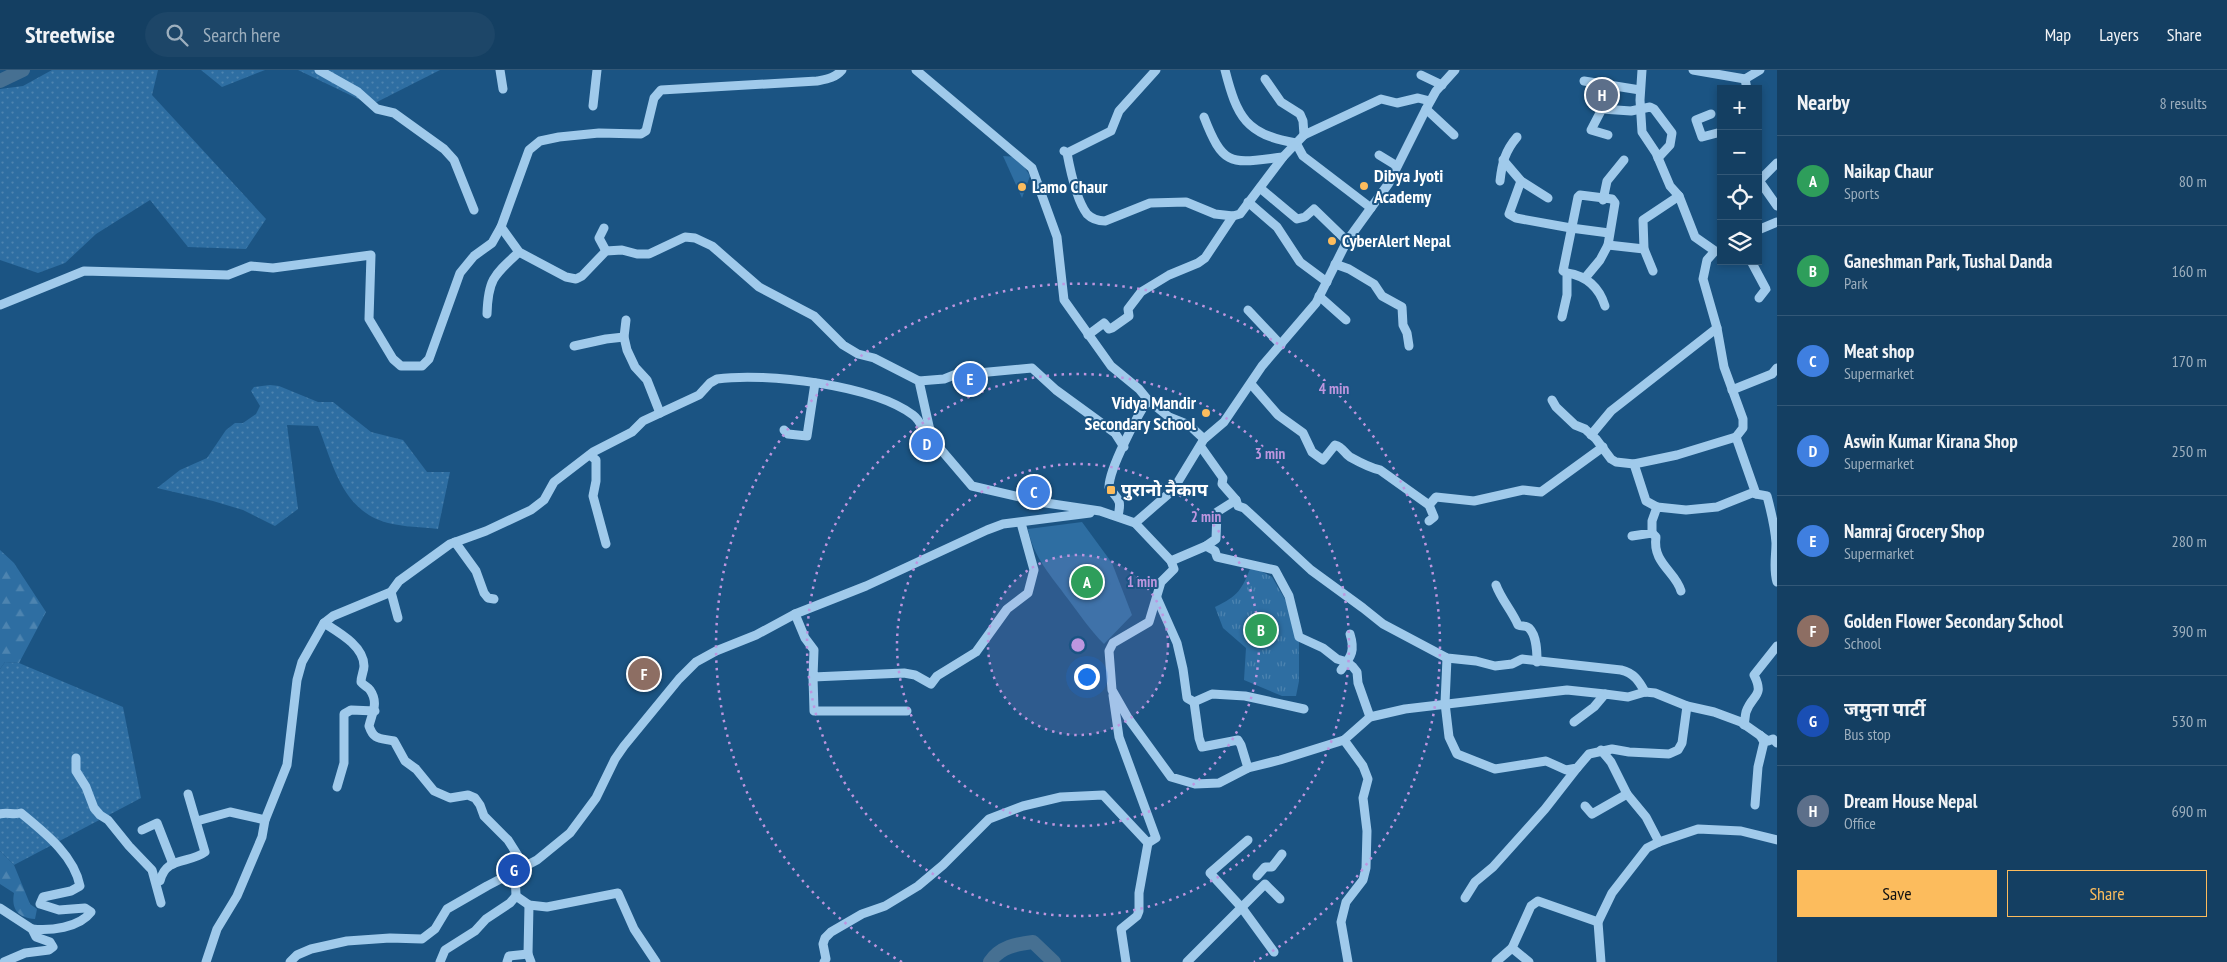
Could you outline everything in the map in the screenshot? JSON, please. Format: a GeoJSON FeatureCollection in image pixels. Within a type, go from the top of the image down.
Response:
{"type":"FeatureCollection","features":[{"type":"Feature","properties":{"kind":"street"},"geometry":{"type":"LineString","coordinates":[[319,70],[358,92],[377,109],[394,113],[444,150],[454,160],[474,210]]}},
{"type":"Feature","properties":{"kind":"street"},"geometry":{"type":"LineString","coordinates":[[500,70],[503,89]]}},
{"type":"Feature","properties":{"kind":"street"},"geometry":{"type":"LineString","coordinates":[[593,106],[597,70]]}},
{"type":"Feature","properties":{"kind":"street"},"geometry":{"type":"LineString","coordinates":[[0,305],[84,271],[228,275],[251,266],[281,267],[371,255],[369,319],[393,359],[402,366],[422,366],[430,359],[460,273],[474,256],[492,243],[501,227],[529,150],[540,141],[599,133],[641,134],[646,131],[654,98],[662,90],[817,82],[838,75],[842,70]]}},
{"type":"Feature","properties":{"kind":"street"},"geometry":{"type":"LineString","coordinates":[[916,70],[1032,168],[1058,237],[1064,300],[1088,335],[1111,366],[1139,389],[1148,400],[1169,417],[1189,426],[1224,478],[1222,484],[1236,500],[1238,506],[1244,508],[1310,570],[1383,624],[1447,658],[1476,661],[1495,666],[1512,664],[1522,660],[1629,672],[1637,678],[1645,692]]}},
{"type":"Feature","properties":{"kind":"street"},"geometry":{"type":"LineString","coordinates":[[1156,70],[1119,111],[1111,131],[1065,152],[1073,181],[1087,214],[1097,221],[1105,221],[1150,203],[1186,202],[1215,214],[1233,216],[1240,214],[1284,157],[1304,135],[1380,99],[1386,99],[1397,104],[1418,98],[1428,105],[1454,136]]}},
{"type":"Feature","properties":{"kind":"street"},"geometry":{"type":"LineString","coordinates":[[1224,70],[1232,98],[1243,119],[1260,134],[1296,143]]}},
{"type":"Feature","properties":{"kind":"street"},"geometry":{"type":"LineString","coordinates":[[1135,523],[1173,490],[1202,443],[1224,422],[1262,366],[1303,320],[1327,282],[1347,240],[1389,183],[1428,105],[1455,70]]}},
{"type":"Feature","properties":{"kind":"street"},"geometry":{"type":"LineString","coordinates":[[1642,70],[1640,90],[1642,132],[1658,158],[1670,186],[1679,196],[1695,237],[1717,249]]}},
{"type":"Feature","properties":{"kind":"street"},"geometry":{"type":"LineString","coordinates":[[1692,70],[1745,78],[1760,70]]}},
{"type":"Feature","properties":{"kind":"street"},"geometry":{"type":"LineString","coordinates":[[1421,75],[1442,85]]}},
{"type":"Feature","properties":{"kind":"street"},"geometry":{"type":"LineString","coordinates":[[1745,78],[1746,85]]}},
{"type":"Feature","properties":{"kind":"street"},"geometry":{"type":"LineString","coordinates":[[1265,79],[1281,102],[1300,114],[1303,121],[1304,135]]}},
{"type":"Feature","properties":{"kind":"street"},"geometry":{"type":"LineString","coordinates":[[1584,81],[1640,90]]}},
{"type":"Feature","properties":{"kind":"street"},"geometry":{"type":"LineString","coordinates":[[1608,135],[1591,130],[1602,109],[1654,109],[1672,133],[1670,145],[1658,158]]}},
{"type":"Feature","properties":{"kind":"street"},"geometry":{"type":"LineString","coordinates":[[1711,114],[1696,120],[1702,137],[1717,133]]}},
{"type":"Feature","properties":{"kind":"street"},"geometry":{"type":"LineString","coordinates":[[1204,118],[1213,141],[1226,157],[1238,161],[1284,157]]}},
{"type":"Feature","properties":{"kind":"street"},"geometry":{"type":"LineString","coordinates":[[1500,181],[1503,160],[1510,145],[1517,137]]}},
{"type":"Feature","properties":{"kind":"street"},"geometry":{"type":"LineString","coordinates":[[1296,143],[1303,156],[1371,208]]}},
{"type":"Feature","properties":{"kind":"street"},"geometry":{"type":"LineString","coordinates":[[1379,155],[1397,166]]}},
{"type":"Feature","properties":{"kind":"street"},"geometry":{"type":"LineString","coordinates":[[1503,160],[1521,181],[1548,198]]}},
{"type":"Feature","properties":{"kind":"street"},"geometry":{"type":"LineString","coordinates":[[1603,200],[1607,181],[1624,160]]}},
{"type":"Feature","properties":{"kind":"street"},"geometry":{"type":"LineString","coordinates":[[1762,176],[1777,163]]}},
{"type":"Feature","properties":{"kind":"street"},"geometry":{"type":"LineString","coordinates":[[1521,181],[1509,214],[1516,218],[1609,233]]}},
{"type":"Feature","properties":{"kind":"street"},"geometry":{"type":"LineString","coordinates":[[1762,184],[1777,206]]}},
{"type":"Feature","properties":{"kind":"street"},"geometry":{"type":"LineString","coordinates":[[1260,188],[1297,219],[1305,217],[1314,209],[1347,240]]}},
{"type":"Feature","properties":{"kind":"street"},"geometry":{"type":"LineString","coordinates":[[1585,278],[1600,260],[1608,245],[1615,203],[1612,199],[1603,200],[1578,196],[1563,271],[1582,275],[1585,278],[1601,293],[1606,306]]}},
{"type":"Feature","properties":{"kind":"street"},"geometry":{"type":"LineString","coordinates":[[1653,271],[1644,249],[1643,220],[1679,196]]}},
{"type":"Feature","properties":{"kind":"street"},"geometry":{"type":"LineString","coordinates":[[1248,202],[1276,228],[1300,262],[1327,282]]}},
{"type":"Feature","properties":{"kind":"street"},"geometry":{"type":"LineString","coordinates":[[1088,335],[1104,323],[1109,329],[1129,316],[1128,309],[1141,292],[1169,275],[1198,264],[1219,239],[1233,216]]}},
{"type":"Feature","properties":{"kind":"street"},"geometry":{"type":"LineString","coordinates":[[1762,228],[1777,222]]}},
{"type":"Feature","properties":{"kind":"street"},"geometry":{"type":"LineString","coordinates":[[501,227],[518,252],[566,277],[576,279],[582,276],[606,251],[622,250],[637,254],[649,254],[685,237],[696,238],[712,246],[759,287],[814,316],[843,345],[858,354],[874,358],[919,381],[944,379],[960,373],[978,374],[1032,368],[1056,390],[1115,433],[1124,446]]}},
{"type":"Feature","properties":{"kind":"street"},"geometry":{"type":"LineString","coordinates":[[604,228],[599,238],[606,251]]}},
{"type":"Feature","properties":{"kind":"street"},"geometry":{"type":"LineString","coordinates":[[1608,245],[1644,249]]}},
{"type":"Feature","properties":{"kind":"street"},"geometry":{"type":"LineString","coordinates":[[1552,400],[1556,407],[1575,425],[1585,429],[1603,447],[1611,459],[1616,462],[1634,464],[1677,455],[1736,437],[1743,428],[1743,419],[1724,367],[1717,328],[1703,278],[1707,260],[1717,251]]}},
{"type":"Feature","properties":{"kind":"street"},"geometry":{"type":"LineString","coordinates":[[487,314],[490,284],[499,270],[518,252]]}},
{"type":"Feature","properties":{"kind":"street"},"geometry":{"type":"LineString","coordinates":[[1335,264],[1349,269],[1374,284],[1382,296],[1402,307],[1403,325],[1407,333],[1409,346]]}},
{"type":"Feature","properties":{"kind":"street"},"geometry":{"type":"LineString","coordinates":[[1753,265],[1766,289],[1759,298]]}},
{"type":"Feature","properties":{"kind":"street"},"geometry":{"type":"LineString","coordinates":[[1562,317],[1568,295],[1567,273]]}},
{"type":"Feature","properties":{"kind":"street"},"geometry":{"type":"LineString","coordinates":[[1319,296],[1346,320]]}},
{"type":"Feature","properties":{"kind":"street"},"geometry":{"type":"LineString","coordinates":[[1248,310],[1281,345]]}},
{"type":"Feature","properties":{"kind":"street"},"geometry":{"type":"LineString","coordinates":[[626,320],[624,338],[635,367],[650,387],[660,413]]}},
{"type":"Feature","properties":{"kind":"street"},"geometry":{"type":"LineString","coordinates":[[1591,435],[1611,411],[1648,380],[1683,356],[1717,328]]}},
{"type":"Feature","properties":{"kind":"street"},"geometry":{"type":"LineString","coordinates":[[574,346],[606,339],[624,338]]}},
{"type":"Feature","properties":{"kind":"street"},"geometry":{"type":"LineString","coordinates":[[1732,390],[1772,374],[1777,368]]}},
{"type":"Feature","properties":{"kind":"street"},"geometry":{"type":"LineString","coordinates":[[206,962],[217,929],[237,896],[262,837],[265,820],[287,765],[294,692],[302,662],[324,623],[333,616],[390,592],[399,581],[455,542],[486,532],[531,510],[544,500],[554,482],[590,455],[632,432],[643,421],[699,395],[710,383],[717,379],[770,378],[815,383],[853,391],[897,405],[915,416],[922,427],[930,429]]}},
{"type":"Feature","properties":{"kind":"street"},"geometry":{"type":"LineString","coordinates":[[919,381],[930,429],[937,445],[972,486],[1046,503],[1100,511],[1118,516],[1135,523],[1171,561],[1174,569],[1160,582],[1149,622],[1113,643],[1109,651],[1112,690],[1122,745],[1156,834],[1156,838],[1148,843],[1139,893],[1139,911],[1137,916],[1121,929],[1126,962]]}},
{"type":"Feature","properties":{"kind":"street"},"geometry":{"type":"LineString","coordinates":[[784,430],[788,434],[807,436],[815,383]]}},
{"type":"Feature","properties":{"kind":"street"},"geometry":{"type":"LineString","coordinates":[[1251,384],[1278,415],[1302,434],[1312,452],[1323,460],[1335,445],[1341,446],[1349,456],[1372,469],[1380,470],[1418,499],[1429,505],[1434,517],[1429,521]]}},
{"type":"Feature","properties":{"kind":"street"},"geometry":{"type":"LineString","coordinates":[[1118,516],[1121,504],[1119,498],[1109,487],[1109,482],[1124,446],[1148,400]]}},
{"type":"Feature","properties":{"kind":"street"},"geometry":{"type":"LineString","coordinates":[[1736,437],[1756,494]]}},
{"type":"Feature","properties":{"kind":"street"},"geometry":{"type":"LineString","coordinates":[[1429,505],[1436,497],[1474,501],[1523,490],[1541,492],[1582,465],[1603,447]]}},
{"type":"Feature","properties":{"kind":"street"},"geometry":{"type":"LineString","coordinates":[[590,455],[596,460],[596,481],[593,496],[606,544]]}},
{"type":"Feature","properties":{"kind":"street"},"geometry":{"type":"LineString","coordinates":[[1634,464],[1646,502],[1657,507],[1686,510],[1717,507],[1752,493],[1767,496],[1773,516],[1776,543],[1774,573],[1777,582]]}},
{"type":"Feature","properties":{"kind":"street"},"geometry":{"type":"LineString","coordinates":[[1171,561],[1206,546],[1216,539],[1217,512],[1236,500]]}},
{"type":"Feature","properties":{"kind":"street"},"geometry":{"type":"LineString","coordinates":[[1657,507],[1650,530],[1656,537],[1662,564],[1676,582],[1680,591]]}},
{"type":"Feature","properties":{"kind":"street"},"geometry":{"type":"LineString","coordinates":[[290,962],[297,955],[311,949],[347,941],[390,938],[422,939],[435,929],[448,909],[536,860],[570,833],[596,798],[615,759],[624,746],[679,679],[696,662],[716,651],[756,635],[795,614],[866,586],[961,540],[1003,524],[1100,511]]}},
{"type":"Feature","properties":{"kind":"street"},"geometry":{"type":"LineString","coordinates":[[813,677],[904,673],[915,675],[931,684],[938,676],[976,652],[1007,610],[1028,594],[1034,570],[1022,522]]}},
{"type":"Feature","properties":{"kind":"street"},"geometry":{"type":"LineString","coordinates":[[1632,536],[1652,533]]}},
{"type":"Feature","properties":{"kind":"street"},"geometry":{"type":"LineString","coordinates":[[455,542],[476,571],[484,593],[488,598],[494,599]]}},
{"type":"Feature","properties":{"kind":"street"},"geometry":{"type":"LineString","coordinates":[[1206,546],[1215,550],[1217,557],[1276,570],[1289,596],[1299,637],[1323,648],[1344,666],[1357,672],[1358,683],[1370,717]]}},
{"type":"Feature","properties":{"kind":"street"},"geometry":{"type":"LineString","coordinates":[[1496,585],[1499,596],[1510,609],[1518,626],[1527,627],[1531,630],[1537,647],[1537,662]]}},
{"type":"Feature","properties":{"kind":"street"},"geometry":{"type":"LineString","coordinates":[[390,592],[398,618]]}},
{"type":"Feature","properties":{"kind":"street"},"geometry":{"type":"LineString","coordinates":[[1157,598],[1177,643],[1187,698],[1194,702]]}},
{"type":"Feature","properties":{"kind":"street"},"geometry":{"type":"LineString","coordinates":[[795,614],[814,650],[814,711],[907,711]]}},
{"type":"Feature","properties":{"kind":"street"},"geometry":{"type":"LineString","coordinates":[[324,623],[348,639],[360,654],[364,667],[361,682],[369,689],[375,702],[375,711],[369,726],[376,738],[382,741],[394,741],[405,761],[416,769],[434,791],[450,798],[468,795],[475,798],[484,816],[508,840],[525,867]]}},
{"type":"Feature","properties":{"kind":"street"},"geometry":{"type":"LineString","coordinates":[[1344,666],[1354,646],[1350,634]]}},
{"type":"Feature","properties":{"kind":"street"},"geometry":{"type":"LineString","coordinates":[[1744,725],[1746,712],[1759,694],[1760,686],[1754,675],[1777,646]]}},
{"type":"Feature","properties":{"kind":"street"},"geometry":{"type":"LineString","coordinates":[[1447,658],[1445,703],[1448,737],[1457,754],[1495,769],[1546,761],[1566,770],[1577,768]]}},
{"type":"Feature","properties":{"kind":"street"},"geometry":{"type":"LineString","coordinates":[[1112,690],[1128,718],[1171,778],[1195,784],[1219,783],[1248,768],[1344,740],[1370,717],[1445,703],[1512,698],[1566,690],[1628,697],[1645,692],[1655,693],[1687,706],[1714,712],[1744,725],[1768,741],[1773,739],[1777,743]]}},
{"type":"Feature","properties":{"kind":"street"},"geometry":{"type":"LineString","coordinates":[[1194,702],[1212,694],[1245,696],[1304,709]]}},
{"type":"Feature","properties":{"kind":"street"},"geometry":{"type":"LineString","coordinates":[[1574,722],[1594,707],[1605,694]]}},
{"type":"Feature","properties":{"kind":"street"},"geometry":{"type":"LineString","coordinates":[[1194,702],[1202,747],[1238,740],[1248,768]]}},
{"type":"Feature","properties":{"kind":"street"},"geometry":{"type":"LineString","coordinates":[[1465,898],[1475,882],[1493,867],[1545,809],[1589,754],[1612,749],[1649,753],[1674,753],[1682,743],[1687,706]]}},
{"type":"Feature","properties":{"kind":"street"},"geometry":{"type":"LineString","coordinates":[[337,787],[344,763],[344,714],[351,710],[375,711]]}},
{"type":"Feature","properties":{"kind":"street"},"geometry":{"type":"LineString","coordinates":[[1755,806],[1757,776],[1764,742],[1760,735]]}},
{"type":"Feature","properties":{"kind":"street"},"geometry":{"type":"LineString","coordinates":[[1344,740],[1367,772],[1368,779],[1363,798],[1366,831],[1366,868],[1363,880],[1346,902],[1341,922],[1348,962]]}},
{"type":"Feature","properties":{"kind":"street"},"geometry":{"type":"LineString","coordinates":[[1601,750],[1611,762],[1627,794],[1646,817],[1659,842]]}},
{"type":"Feature","properties":{"kind":"street"},"geometry":{"type":"LineString","coordinates":[[76,762],[76,758],[76,771],[86,787],[94,808],[108,820],[129,846],[148,865],[156,882],[160,903]]}},
{"type":"Feature","properties":{"kind":"street"},"geometry":{"type":"LineString","coordinates":[[156,882],[160,881],[162,872],[173,864],[205,852],[188,794]]}},
{"type":"Feature","properties":{"kind":"street"},"geometry":{"type":"LineString","coordinates":[[1585,806],[1592,814],[1627,794]]}},
{"type":"Feature","properties":{"kind":"street"},"geometry":{"type":"LineString","coordinates":[[824,962],[826,959],[823,944],[830,932],[862,914],[885,906],[918,886],[943,865],[989,819],[1023,806],[1061,797],[1102,795],[1148,843]]}},
{"type":"Feature","properties":{"kind":"street"},"geometry":{"type":"LineString","coordinates":[[0,814],[6,812],[21,813],[58,846],[78,874],[80,886],[60,894],[43,897],[40,904],[59,910],[85,908],[91,912],[87,917],[62,928],[47,930],[32,929],[0,908]]}},
{"type":"Feature","properties":{"kind":"street"},"geometry":{"type":"LineString","coordinates":[[197,821],[230,812],[265,820]]}},
{"type":"Feature","properties":{"kind":"street"},"geometry":{"type":"LineString","coordinates":[[142,830],[157,823],[173,864]]}},
{"type":"Feature","properties":{"kind":"street"},"geometry":{"type":"LineString","coordinates":[[1601,962],[1598,922],[1612,893],[1647,848],[1698,829],[1741,831],[1777,840]]}},
{"type":"Feature","properties":{"kind":"street"},"geometry":{"type":"LineString","coordinates":[[1248,840],[1210,872],[1242,908],[1274,952]]}},
{"type":"Feature","properties":{"kind":"street"},"geometry":{"type":"LineString","coordinates":[[1280,899],[1255,873],[1265,866],[1272,867],[1282,854]]}},
{"type":"Feature","properties":{"kind":"street"},"geometry":{"type":"LineString","coordinates":[[440,962],[445,950],[475,931],[486,919],[510,903],[516,896],[515,871]]}},
{"type":"Feature","properties":{"kind":"street"},"geometry":{"type":"LineString","coordinates":[[1187,962],[1265,884]]}},
{"type":"Feature","properties":{"kind":"street"},"geometry":{"type":"LineString","coordinates":[[516,896],[529,905],[547,907],[618,893],[634,929],[656,962]]}},
{"type":"Feature","properties":{"kind":"street"},"geometry":{"type":"LineString","coordinates":[[1496,962],[1512,948],[1531,906],[1538,901],[1598,922]]}},
{"type":"Feature","properties":{"kind":"street"},"geometry":{"type":"LineString","coordinates":[[506,962],[509,956],[529,958],[529,905]]}},
{"type":"Feature","properties":{"kind":"street"},"geometry":{"type":"LineString","coordinates":[[4,962],[24,953],[49,950],[53,947],[50,942],[36,937],[32,929]]}},
{"type":"Feature","properties":{"kind":"street"},"geometry":{"type":"LineString","coordinates":[[1512,948],[1529,962]]}},
{"type":"Feature","properties":{"kind":"green space"},"geometry":{"type":"Polygon","coordinates":[[[52,70],[158,70],[152,95],[266,219],[246,249],[188,247],[150,200],[96,234],[65,263],[38,273],[0,260],[0,89],[23,86],[52,70]]]}},
{"type":"Feature","properties":{"kind":"green space"},"geometry":{"type":"Polygon","coordinates":[[[201,70],[265,70],[222,87],[201,70]]]}},
{"type":"Feature","properties":{"kind":"green space"},"geometry":{"type":"Polygon","coordinates":[[[298,70],[440,70],[371,105],[298,70]]]}},
{"type":"Feature","properties":{"kind":"green space","name":"Lamo Chaur"},"geometry":{"type":"Polygon","coordinates":[[[1003,156],[1018,157],[1030,176],[1022,198],[1003,156]]]}},
{"type":"Feature","properties":{"kind":"green space"},"geometry":{"type":"Polygon","coordinates":[[[279,386],[318,402],[333,402],[371,432],[403,440],[427,472],[450,472],[438,529],[388,523],[372,517],[360,508],[341,484],[318,426],[287,425],[298,509],[275,526],[243,510],[157,488],[180,470],[207,458],[226,430],[235,423],[243,423],[256,414],[260,406],[251,391],[254,387],[279,386]]]}},
{"type":"Feature","properties":{"kind":"green space"},"geometry":{"type":"Polygon","coordinates":[[[1082,522],[1112,563],[1132,615],[1104,644],[1085,622],[1044,566],[1034,549],[1028,529],[1082,522]]]}},
{"type":"Feature","properties":{"kind":"green space"},"geometry":{"type":"Polygon","coordinates":[[[0,550],[14,563],[46,612],[19,663],[5,662],[0,669],[0,550]]]}},
{"type":"Feature","properties":{"kind":"green space"},"geometry":{"type":"Polygon","coordinates":[[[1251,566],[1272,577],[1286,601],[1299,637],[1299,681],[1296,696],[1282,696],[1244,680],[1246,648],[1223,628],[1215,607],[1234,596],[1242,587],[1251,566]]]}},
{"type":"Feature","properties":{"kind":"green space"},"geometry":{"type":"Polygon","coordinates":[[[5,662],[19,663],[123,707],[141,798],[14,865],[0,851],[0,669],[5,662]]]}},
{"type":"Feature","properties":{"kind":"green space"},"geometry":{"type":"Polygon","coordinates":[[[0,851],[14,865],[30,904],[37,909],[35,919],[24,917],[17,912],[13,899],[14,893],[0,884],[0,851]]]}},
{"type":"Feature","properties":{"kind":"waterway"},"geometry":{"type":"LineString","coordinates":[[0,81],[23,70]]}},
{"type":"Feature","properties":{"kind":"waterway"},"geometry":{"type":"LineString","coordinates":[[990,962],[1004,950],[1015,945],[1033,942],[1054,962]]}},
{"type":"Feature","properties":{"kind":"place","name":"Dream House Nepal"},"geometry":{"type":"Point","coordinates":[1602,95]}},
{"type":"Feature","properties":{"kind":"place","name":"Dibya Jyoti Academy"},"geometry":{"type":"Point","coordinates":[1364,186]}},
{"type":"Feature","properties":{"kind":"place","name":"Lamo Chaur"},"geometry":{"type":"Point","coordinates":[1022,187]}},
{"type":"Feature","properties":{"kind":"place","name":"CyberAlert Nepal"},"geometry":{"type":"Point","coordinates":[1332,241]}},
{"type":"Feature","properties":{"kind":"place","name":"Namraj Grocery Shop"},"geometry":{"type":"Point","coordinates":[970,379]}},
{"type":"Feature","properties":{"kind":"place","name":"Vidya Mandir Secondary School"},"geometry":{"type":"Point","coordinates":[1206,413]}},
{"type":"Feature","properties":{"kind":"place","name":"Aswin Kumar Kirana Shop"},"geometry":{"type":"Point","coordinates":[927,444]}},
{"type":"Feature","properties":{"kind":"place","name":"पुरानो नैकाप"},"geometry":{"type":"Point","coordinates":[1111,490]}},
{"type":"Feature","properties":{"kind":"place","name":"Meat shop"},"geometry":{"type":"Point","coordinates":[1034,492]}},
{"type":"Feature","properties":{"kind":"place","name":"Naikap Chaur"},"geometry":{"type":"Point","coordinates":[1087,582]}},
{"type":"Feature","properties":{"kind":"place","name":"Ganeshman Park, Tushal Danda"},"geometry":{"type":"Point","coordinates":[1261,630]}},
{"type":"Feature","properties":{"kind":"place","name":"Golden Flower Secondary School"},"geometry":{"type":"Point","coordinates":[644,674]}},
{"type":"Feature","properties":{"kind":"place","name":"जमुना पार्टी"},"geometry":{"type":"Point","coordinates":[514,870]}}]}
